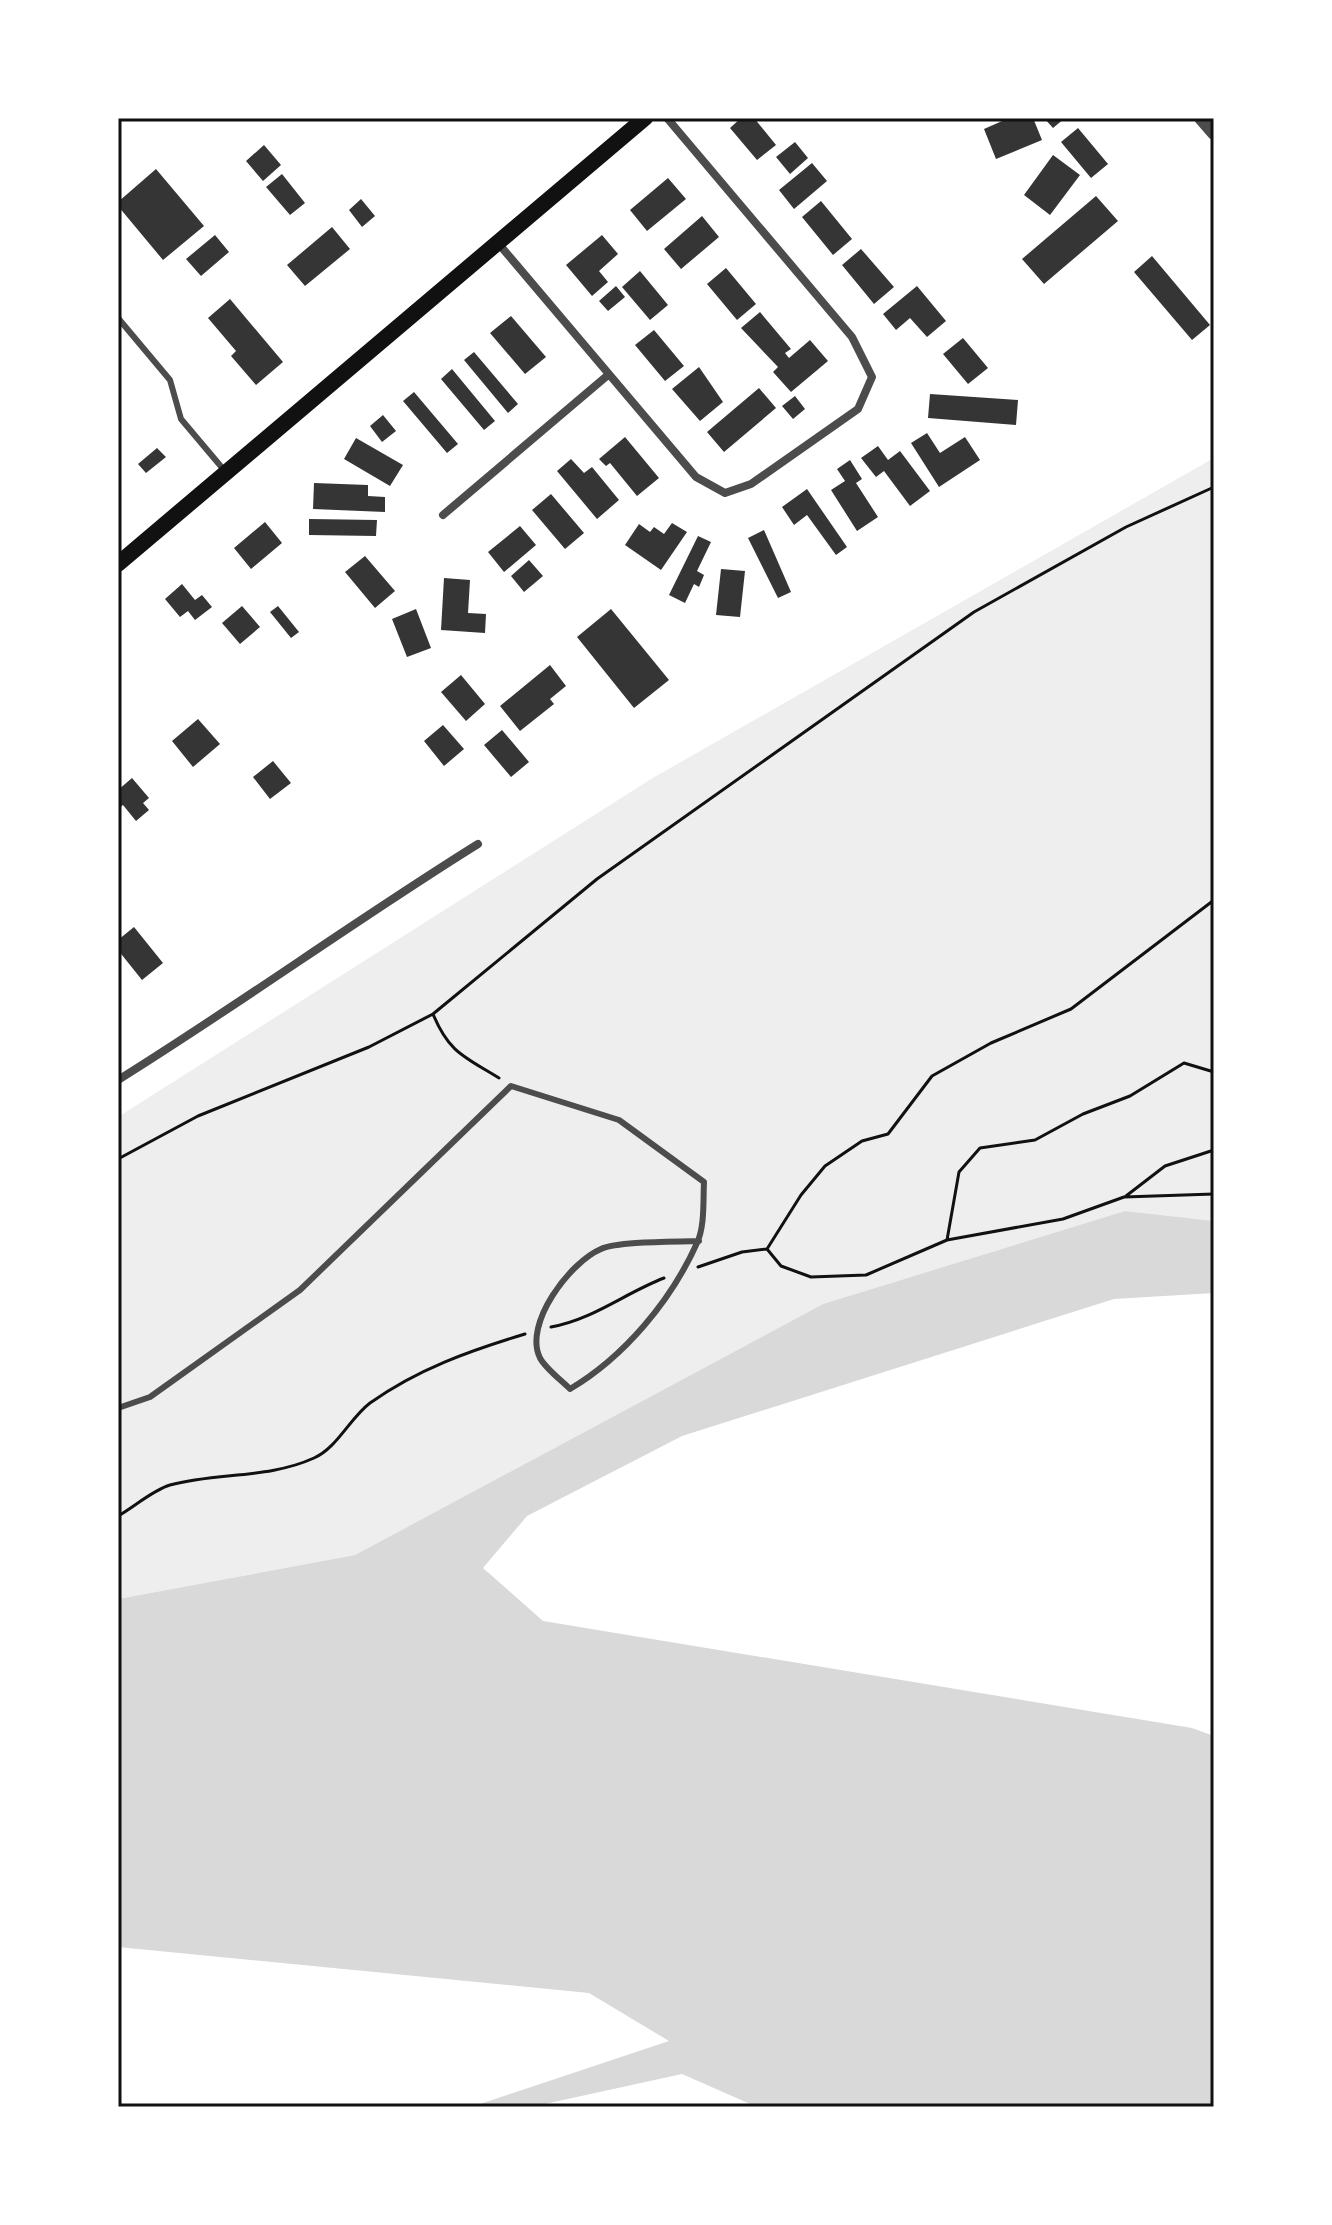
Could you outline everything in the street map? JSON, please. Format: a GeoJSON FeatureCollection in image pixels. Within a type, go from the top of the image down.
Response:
{"type":"FeatureCollection","features":[{"type":"Feature","properties":{"kind":"main road"},"geometry":{"type":"LineString","coordinates":[[118,564],[645,118]]}},
{"type":"Feature","properties":{"kind":"street"},"geometry":{"type":"LineString","coordinates":[[498,243],[696,477],[725,493],[751,484],[858,409],[872,377],[852,337],[667,118]]}},
{"type":"Feature","properties":{"kind":"street"},"geometry":{"type":"LineString","coordinates":[[1201,118],[1214,133]]}},
{"type":"Feature","properties":{"kind":"street"},"geometry":{"type":"LineString","coordinates":[[443,515],[608,375]]}},
{"type":"Feature","properties":{"kind":"street"},"geometry":{"type":"LineString","coordinates":[[118,1080],[241,1004],[356,920],[478,844]]}},
{"type":"Feature","properties":{"kind":"lane"},"geometry":{"type":"LineString","coordinates":[[118,318],[170,380],[181,419],[226,473]]}},
{"type":"Feature","properties":{"kind":"lane"},"geometry":{"type":"LineString","coordinates":[[118,1408],[150,1397],[300,1290],[511,1086],[619,1120],[704,1182],[699,1241],[664,1299],[624,1348],[600,1371],[570,1389],[540,1358],[535,1331],[546,1306],[572,1270],[601,1248],[699,1241]]}},
{"type":"Feature","properties":{"kind":"path"},"geometry":{"type":"LineString","coordinates":[[118,1159],[198,1116],[369,1047],[433,1014],[597,879],[974,612],[1126,527],[1214,487]]}},
{"type":"Feature","properties":{"kind":"path"},"geometry":{"type":"LineString","coordinates":[[767,1249],[801,1195],[825,1166],[862,1141],[888,1134],[932,1076],[991,1043],[1071,1009],[1214,900]]}},
{"type":"Feature","properties":{"kind":"path"},"geometry":{"type":"LineString","coordinates":[[433,1014],[444,1040],[458,1055],[511,1086]]}},
{"type":"Feature","properties":{"kind":"path"},"geometry":{"type":"LineString","coordinates":[[947,1240],[959,1172],[980,1148],[1035,1140],[1083,1114],[1130,1096],[1184,1063],[1214,1072]]}},
{"type":"Feature","properties":{"kind":"path"},"geometry":{"type":"LineString","coordinates":[[767,1249],[781,1266],[811,1277],[866,1275],[947,1240],[1063,1219],[1124,1197],[1165,1166],[1214,1150]]}},
{"type":"Feature","properties":{"kind":"path"},"geometry":{"type":"LineString","coordinates":[[1124,1197],[1214,1194]]}},
{"type":"Feature","properties":{"kind":"path"},"geometry":{"type":"LineString","coordinates":[[118,1516],[169,1485],[257,1474],[316,1458],[369,1404],[400,1387],[415,1374],[460,1355],[593,1316],[641,1285],[742,1252],[767,1249]]}},
{"type":"Feature","properties":{"kind":"shaded area"},"geometry":{"type":"Polygon","coordinates":[[[1214,458],[1214,1221],[1125,1211],[823,1304],[355,1555],[118,1599],[118,1117],[651,779],[1214,458]]]}},
{"type":"Feature","properties":{"kind":"shaded area"},"geometry":{"type":"Polygon","coordinates":[[[1125,1211],[1214,1221],[1214,1293],[1114,1299],[682,1436],[527,1516],[483,1568],[543,1621],[1192,1728],[1214,1736],[1214,2107],[757,2107],[682,2074],[531,2107],[471,2107],[669,2041],[589,1993],[118,1947],[118,1599],[355,1555],[823,1304],[1125,1211]]]}},
{"type":"Feature","properties":{"kind":"building"},"geometry":{"type":"Polygon","coordinates":[[[741,118],[754,118],[776,145],[757,160],[730,128],[741,118]]]}},
{"type":"Feature","properties":{"kind":"building"},"geometry":{"type":"Polygon","coordinates":[[[1009,118],[1033,118],[1042,140],[996,159],[984,129],[1009,118]]]}},
{"type":"Feature","properties":{"kind":"building"},"geometry":{"type":"Polygon","coordinates":[[[1044,118],[1065,118],[1053,128],[1044,118]]]}},
{"type":"Feature","properties":{"kind":"building"},"geometry":{"type":"Polygon","coordinates":[[[1078,128],[1108,164],[1091,178],[1061,142],[1078,128]]]}},
{"type":"Feature","properties":{"kind":"building"},"geometry":{"type":"Polygon","coordinates":[[[795,142],[808,158],[790,174],[776,157],[795,142]]]}},
{"type":"Feature","properties":{"kind":"building"},"geometry":{"type":"Polygon","coordinates":[[[264,145],[281,165],[263,181],[246,161],[264,145]]]}},
{"type":"Feature","properties":{"kind":"building"},"geometry":{"type":"Polygon","coordinates":[[[1053,155],[1080,175],[1050,215],[1024,195],[1053,155]]]}},
{"type":"Feature","properties":{"kind":"building"},"geometry":{"type":"Polygon","coordinates":[[[812,163],[827,181],[794,209],[779,190],[812,163]]]}},
{"type":"Feature","properties":{"kind":"building"},"geometry":{"type":"Polygon","coordinates":[[[156,169],[204,226],[163,260],[118,206],[118,202],[156,169]]]}},
{"type":"Feature","properties":{"kind":"building"},"geometry":{"type":"Polygon","coordinates":[[[282,174],[305,203],[290,215],[266,187],[282,174]]]}},
{"type":"Feature","properties":{"kind":"building"},"geometry":{"type":"Polygon","coordinates":[[[668,178],[686,199],[647,231],[630,210],[668,178]]]}},
{"type":"Feature","properties":{"kind":"building"},"geometry":{"type":"Polygon","coordinates":[[[1096,196],[1118,221],[1044,284],[1022,259],[1096,196]]]}},
{"type":"Feature","properties":{"kind":"building"},"geometry":{"type":"Polygon","coordinates":[[[361,199],[375,216],[362,227],[349,210],[361,199]]]}},
{"type":"Feature","properties":{"kind":"building"},"geometry":{"type":"Polygon","coordinates":[[[821,201],[852,239],[833,255],[802,217],[821,201]]]}},
{"type":"Feature","properties":{"kind":"building"},"geometry":{"type":"Polygon","coordinates":[[[702,216],[719,237],[681,269],[664,249],[702,216]]]}},
{"type":"Feature","properties":{"kind":"building"},"geometry":{"type":"Polygon","coordinates":[[[332,227],[350,249],[305,286],[287,265],[332,227]]]}},
{"type":"Feature","properties":{"kind":"building"},"geometry":{"type":"Polygon","coordinates":[[[215,235],[229,252],[201,276],[186,259],[215,235]]]}},
{"type":"Feature","properties":{"kind":"building"},"geometry":{"type":"Polygon","coordinates":[[[602,235],[618,254],[599,271],[608,282],[592,296],[566,265],[602,235]]]}},
{"type":"Feature","properties":{"kind":"building"},"geometry":{"type":"Polygon","coordinates":[[[861,249],[894,287],[874,304],[842,265],[861,249]]]}},
{"type":"Feature","properties":{"kind":"building"},"geometry":{"type":"Polygon","coordinates":[[[1152,256],[1210,325],[1192,340],[1134,272],[1152,256]]]}},
{"type":"Feature","properties":{"kind":"building"},"geometry":{"type":"Polygon","coordinates":[[[726,268],[756,304],[737,320],[707,284],[726,268]]]}},
{"type":"Feature","properties":{"kind":"building"},"geometry":{"type":"Polygon","coordinates":[[[640,271],[668,305],[650,320],[622,287],[640,271]]]}},
{"type":"Feature","properties":{"kind":"building"},"geometry":{"type":"Polygon","coordinates":[[[616,286],[625,297],[608,311],[599,301],[616,286]]]}},
{"type":"Feature","properties":{"kind":"building"},"geometry":{"type":"Polygon","coordinates":[[[917,286],[946,321],[927,337],[910,318],[896,330],[883,314],[917,286]]]}},
{"type":"Feature","properties":{"kind":"building"},"geometry":{"type":"Polygon","coordinates":[[[230,299],[283,362],[256,385],[231,356],[236,351],[208,318],[230,299]]]}},
{"type":"Feature","properties":{"kind":"building"},"geometry":{"type":"Polygon","coordinates":[[[760,312],[791,349],[785,353],[789,358],[810,340],[828,361],[791,392],[773,372],[778,367],[741,328],[760,312]]]}},
{"type":"Feature","properties":{"kind":"building"},"geometry":{"type":"Polygon","coordinates":[[[511,316],[546,357],[525,374],[490,333],[511,316]]]}},
{"type":"Feature","properties":{"kind":"building"},"geometry":{"type":"Polygon","coordinates":[[[654,330],[684,366],[665,381],[635,345],[654,330]]]}},
{"type":"Feature","properties":{"kind":"building"},"geometry":{"type":"Polygon","coordinates":[[[963,338],[988,368],[968,384],[943,354],[963,338]]]}},
{"type":"Feature","properties":{"kind":"building"},"geometry":{"type":"Polygon","coordinates":[[[474,352],[518,404],[508,413],[464,360],[474,352]]]}},
{"type":"Feature","properties":{"kind":"building"},"geometry":{"type":"Polygon","coordinates":[[[699,367],[723,402],[700,421],[672,389],[699,367]]]}},
{"type":"Feature","properties":{"kind":"building"},"geometry":{"type":"Polygon","coordinates":[[[452,369],[495,421],[484,430],[441,379],[452,369]]]}},
{"type":"Feature","properties":{"kind":"building"},"geometry":{"type":"Polygon","coordinates":[[[759,388],[776,408],[724,452],[707,432],[759,388]]]}},
{"type":"Feature","properties":{"kind":"building"},"geometry":{"type":"Polygon","coordinates":[[[414,392],[458,444],[447,453],[403,401],[414,392]]]}},
{"type":"Feature","properties":{"kind":"building"},"geometry":{"type":"Polygon","coordinates":[[[930,394],[1018,400],[1016,425],[928,418],[930,394]]]}},
{"type":"Feature","properties":{"kind":"building"},"geometry":{"type":"Polygon","coordinates":[[[795,396],[805,409],[793,419],[782,406],[795,396]]]}},
{"type":"Feature","properties":{"kind":"building"},"geometry":{"type":"Polygon","coordinates":[[[383,415],[396,431],[382,442],[370,426],[383,415]]]}},
{"type":"Feature","properties":{"kind":"building"},"geometry":{"type":"Polygon","coordinates":[[[927,433],[940,453],[965,437],[980,460],[939,487],[911,443],[927,433]]]}},
{"type":"Feature","properties":{"kind":"building"},"geometry":{"type":"Polygon","coordinates":[[[625,437],[659,478],[637,496],[610,463],[606,466],[599,459],[625,437]]]}},
{"type":"Feature","properties":{"kind":"building"},"geometry":{"type":"Polygon","coordinates":[[[356,438],[403,465],[390,486],[344,459],[356,438]]]}},
{"type":"Feature","properties":{"kind":"building"},"geometry":{"type":"Polygon","coordinates":[[[878,446],[888,460],[900,451],[930,491],[910,506],[884,471],[876,477],[861,458],[878,446]]]}},
{"type":"Feature","properties":{"kind":"building"},"geometry":{"type":"Polygon","coordinates":[[[157,448],[166,457],[146,473],[138,464],[157,448]]]}},
{"type":"Feature","properties":{"kind":"building"},"geometry":{"type":"Polygon","coordinates":[[[571,459],[584,473],[592,467],[619,500],[597,519],[557,471],[571,459]]]}},
{"type":"Feature","properties":{"kind":"building"},"geometry":{"type":"Polygon","coordinates":[[[850,460],[862,479],[856,483],[878,517],[857,531],[831,490],[845,481],[837,469],[850,460]]]}},
{"type":"Feature","properties":{"kind":"building"},"geometry":{"type":"Polygon","coordinates":[[[314,483],[368,485],[368,496],[385,497],[385,512],[313,509],[314,483]]]}},
{"type":"Feature","properties":{"kind":"building"},"geometry":{"type":"Polygon","coordinates":[[[807,489],[847,547],[836,555],[807,515],[794,525],[782,507],[807,489]]]}},
{"type":"Feature","properties":{"kind":"building"},"geometry":{"type":"Polygon","coordinates":[[[551,494],[584,533],[565,549],[532,510],[551,494]]]}},
{"type":"Feature","properties":{"kind":"building"},"geometry":{"type":"Polygon","coordinates":[[[309,519],[377,520],[376,536],[309,535],[309,519]]]}},
{"type":"Feature","properties":{"kind":"building"},"geometry":{"type":"Polygon","coordinates":[[[265,522],[282,543],[251,569],[234,548],[265,522]]]}},
{"type":"Feature","properties":{"kind":"building"},"geometry":{"type":"Polygon","coordinates":[[[672,523],[687,532],[661,570],[625,545],[639,524],[650,532],[654,527],[664,534],[672,523]]]}},
{"type":"Feature","properties":{"kind":"building"},"geometry":{"type":"Polygon","coordinates":[[[520,526],[536,545],[504,572],[488,552],[520,526]]]}},
{"type":"Feature","properties":{"kind":"building"},"geometry":{"type":"Polygon","coordinates":[[[764,530],[791,592],[778,598],[748,538],[764,530]]]}},
{"type":"Feature","properties":{"kind":"building"},"geometry":{"type":"Polygon","coordinates":[[[698,536],[711,542],[697,571],[704,575],[699,587],[694,584],[685,603],[669,595],[698,536]]]}},
{"type":"Feature","properties":{"kind":"building"},"geometry":{"type":"Polygon","coordinates":[[[365,556],[395,591],[375,608],[345,572],[365,556]]]}},
{"type":"Feature","properties":{"kind":"building"},"geometry":{"type":"Polygon","coordinates":[[[529,560],[543,576],[524,592],[511,576],[529,560]]]}},
{"type":"Feature","properties":{"kind":"building"},"geometry":{"type":"Polygon","coordinates":[[[721,569],[745,571],[740,617],[716,615],[721,569]]]}},
{"type":"Feature","properties":{"kind":"building"},"geometry":{"type":"Polygon","coordinates":[[[444,578],[470,580],[468,613],[486,614],[485,633],[441,630],[444,578]]]}},
{"type":"Feature","properties":{"kind":"building"},"geometry":{"type":"Polygon","coordinates":[[[182,584],[195,600],[202,595],[212,607],[195,620],[188,611],[180,617],[165,599],[182,584]]]}},
{"type":"Feature","properties":{"kind":"building"},"geometry":{"type":"Polygon","coordinates":[[[242,606],[260,627],[240,644],[222,623],[242,606]]]}},
{"type":"Feature","properties":{"kind":"building"},"geometry":{"type":"Polygon","coordinates":[[[278,606],[299,632],[291,638],[270,612],[278,606]]]}},
{"type":"Feature","properties":{"kind":"building"},"geometry":{"type":"Polygon","coordinates":[[[416,609],[431,648],[407,657],[392,619],[416,609]]]}},
{"type":"Feature","properties":{"kind":"building"},"geometry":{"type":"Polygon","coordinates":[[[611,609],[669,680],[634,708],[577,637],[611,609]]]}},
{"type":"Feature","properties":{"kind":"building"},"geometry":{"type":"Polygon","coordinates":[[[550,665],[566,686],[550,699],[554,704],[520,731],[500,706],[550,665]]]}},
{"type":"Feature","properties":{"kind":"building"},"geometry":{"type":"Polygon","coordinates":[[[461,675],[485,704],[466,721],[441,692],[461,675]]]}},
{"type":"Feature","properties":{"kind":"building"},"geometry":{"type":"Polygon","coordinates":[[[198,719],[220,744],[193,767],[172,741],[198,719]]]}},
{"type":"Feature","properties":{"kind":"building"},"geometry":{"type":"Polygon","coordinates":[[[443,725],[464,749],[444,766],[424,741],[443,725]]]}},
{"type":"Feature","properties":{"kind":"building"},"geometry":{"type":"Polygon","coordinates":[[[502,730],[529,762],[511,777],[484,745],[502,730]]]}},
{"type":"Feature","properties":{"kind":"building"},"geometry":{"type":"Polygon","coordinates":[[[273,761],[291,783],[270,799],[253,777],[273,761]]]}},
{"type":"Feature","properties":{"kind":"building"},"geometry":{"type":"Polygon","coordinates":[[[132,778],[149,798],[143,803],[149,810],[136,821],[123,805],[118,809],[118,790],[132,778]]]}},
{"type":"Feature","properties":{"kind":"building"},"geometry":{"type":"Polygon","coordinates":[[[134,927],[163,963],[142,980],[118,950],[118,940],[134,927]]]}}]}
